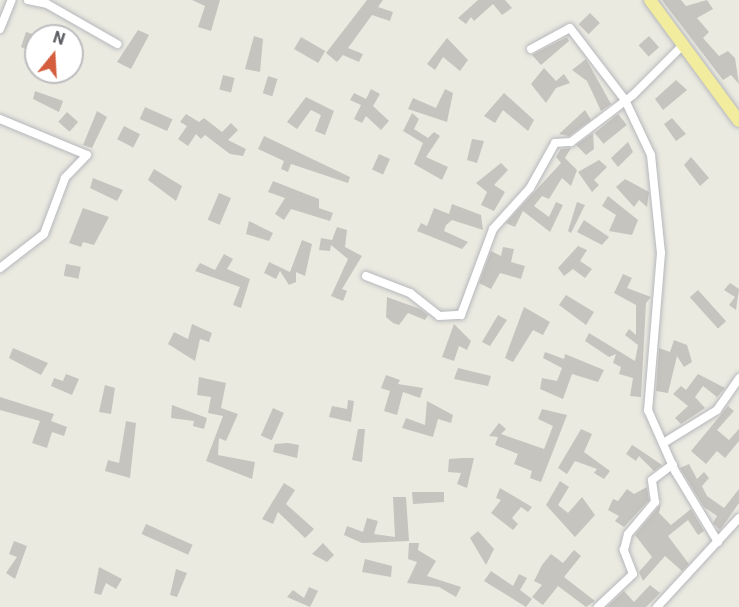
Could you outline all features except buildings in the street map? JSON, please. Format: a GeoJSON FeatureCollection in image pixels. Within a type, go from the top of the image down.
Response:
{"type":"FeatureCollection","features":[{"type":"Feature","properties":{"kind":"highway"},"geometry":{"type":"LineString","coordinates":[[650,0],[739,121]]}},
{"type":"Feature","properties":{"kind":"street"},"geometry":{"type":"LineString","coordinates":[[0,28],[12,0]]}},
{"type":"Feature","properties":{"kind":"street"},"geometry":{"type":"LineString","coordinates":[[28,0],[47,4],[117,44]]}},
{"type":"Feature","properties":{"kind":"street"},"geometry":{"type":"LineString","coordinates":[[531,49],[570,28],[625,100],[651,154],[661,212],[648,410],[666,442],[673,464],[718,542]]}},
{"type":"Feature","properties":{"kind":"street"},"geometry":{"type":"LineString","coordinates":[[366,276],[410,293],[439,316],[461,315],[493,229],[530,188],[555,143],[571,142],[625,100],[683,45]]}},
{"type":"Feature","properties":{"kind":"street"},"geometry":{"type":"LineString","coordinates":[[0,119],[87,154],[65,178],[44,234],[0,268]]}},
{"type":"Feature","properties":{"kind":"street"},"geometry":{"type":"LineString","coordinates":[[666,442],[717,410],[739,378]]}},
{"type":"Feature","properties":{"kind":"street"},"geometry":{"type":"LineString","coordinates":[[598,607],[633,574],[624,550],[628,534],[655,502],[652,480],[673,464]]}},
{"type":"Feature","properties":{"kind":"street"},"geometry":{"type":"LineString","coordinates":[[657,607],[739,518]]}}]}
